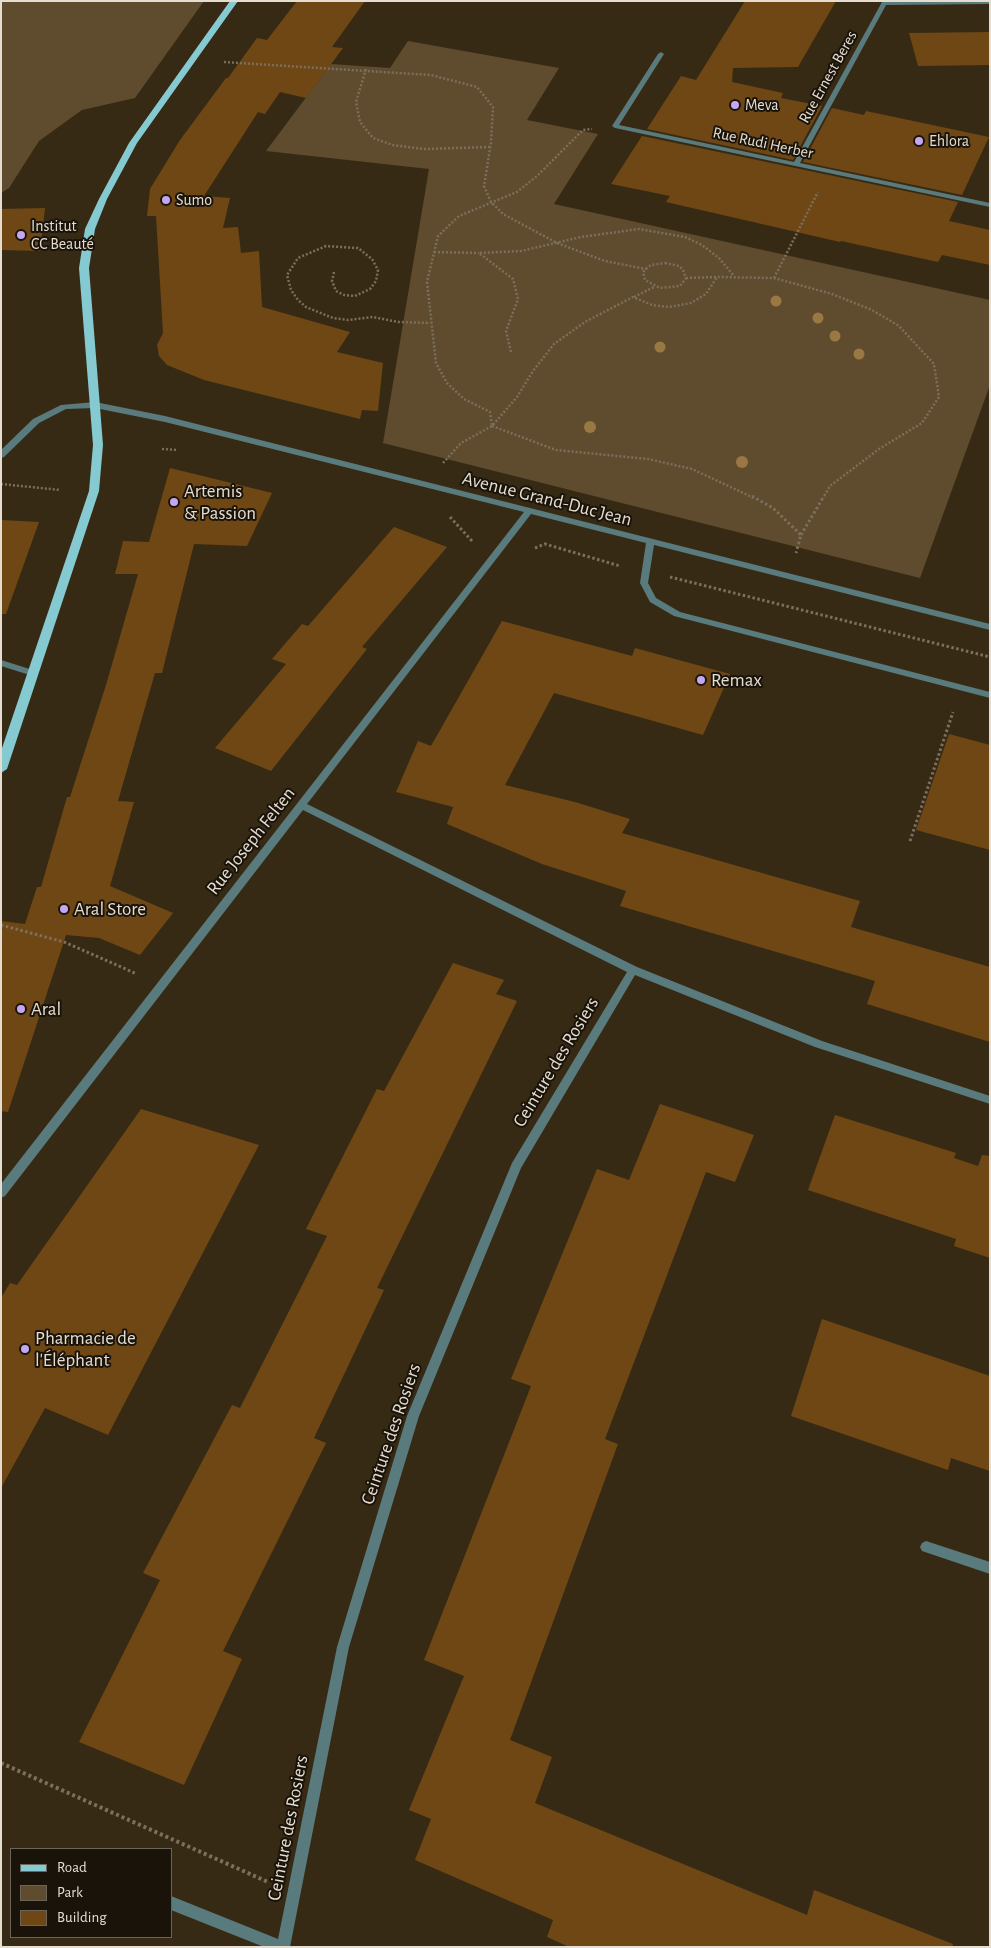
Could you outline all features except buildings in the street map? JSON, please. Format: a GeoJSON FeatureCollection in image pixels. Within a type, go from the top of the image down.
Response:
{"type":"FeatureCollection","features":[{"type":"Feature","properties":{"kind":"main road"},"geometry":{"type":"LineString","coordinates":[[1,769],[94,491],[98,445],[84,268],[90,229],[103,199],[133,143],[234,1]]}},
{"type":"Feature","properties":{"kind":"street","name":"Rue Ernest Beres"},"geometry":{"type":"LineString","coordinates":[[796,164],[884,2],[990,2]]}},
{"type":"Feature","properties":{"kind":"street"},"geometry":{"type":"LineString","coordinates":[[615,126],[661,54]]}},
{"type":"Feature","properties":{"kind":"street","name":"Rue Rudi Herber"},"geometry":{"type":"LineString","coordinates":[[615,126],[990,205]]}},
{"type":"Feature","properties":{"kind":"street","name":"Avenue Grand-Duc Jean"},"geometry":{"type":"LineString","coordinates":[[1,454],[36,421],[64,407],[95,405],[164,419],[990,628]]}},
{"type":"Feature","properties":{"kind":"street","name":"Rue Joseph Felten"},"geometry":{"type":"LineString","coordinates":[[1,1193],[529,511]]}},
{"type":"Feature","properties":{"kind":"street"},"geometry":{"type":"LineString","coordinates":[[650,542],[644,583],[653,600],[677,614],[990,695]]}},
{"type":"Feature","properties":{"kind":"street"},"geometry":{"type":"LineString","coordinates":[[1,663],[33,673]]}},
{"type":"Feature","properties":{"kind":"street"},"geometry":{"type":"LineString","coordinates":[[301,805],[633,970],[819,1044],[990,1100]]}},
{"type":"Feature","properties":{"kind":"street","name":"Ceinture des Rosiers"},"geometry":{"type":"LineString","coordinates":[[172,1903],[282,1947],[343,1647],[413,1416],[516,1166],[633,970]]}},
{"type":"Feature","properties":{"kind":"street"},"geometry":{"type":"LineString","coordinates":[[926,1547],[990,1568]]}},
{"type":"Feature","properties":{"kind":"path"},"geometry":{"type":"LineString","coordinates":[[224,62],[431,75],[477,87],[494,107],[484,186],[491,202],[502,214],[557,243],[605,261],[646,269],[657,264],[672,264],[683,270],[686,278]]}},
{"type":"Feature","properties":{"kind":"path"},"geometry":{"type":"LineString","coordinates":[[366,70],[356,102],[360,122],[373,138],[393,145],[424,149],[490,147]]}},
{"type":"Feature","properties":{"kind":"path"},"geometry":{"type":"LineString","coordinates":[[492,426],[490,412],[464,399],[447,383],[436,363],[430,323],[427,282],[438,236],[459,216],[517,192],[537,176],[583,130],[615,126]]}},
{"type":"Feature","properties":{"kind":"path"},"geometry":{"type":"LineString","coordinates":[[774,278],[829,172]]}},
{"type":"Feature","properties":{"kind":"path"},"geometry":{"type":"LineString","coordinates":[[434,252],[479,253],[521,251],[580,237],[640,229],[685,237],[702,245],[719,258],[734,276]]}},
{"type":"Feature","properties":{"kind":"path"},"geometry":{"type":"LineString","coordinates":[[334,272],[332,280],[336,290],[344,295],[355,296],[370,289],[376,281],[378,270],[372,259],[358,248],[326,246],[298,258],[287,275],[291,290],[306,308],[333,318],[348,320],[373,317],[398,322],[430,323]]}},
{"type":"Feature","properties":{"kind":"path"},"geometry":{"type":"LineString","coordinates":[[479,253],[514,279],[518,298],[506,331],[511,352]]}},
{"type":"Feature","properties":{"kind":"path"},"geometry":{"type":"LineString","coordinates":[[646,269],[644,272],[645,280],[654,286],[674,288],[680,286],[686,278],[734,276],[774,278],[832,294],[872,310],[899,326],[934,364],[939,397],[922,423],[879,449],[830,486],[801,535],[801,540],[787,576]]}},
{"type":"Feature","properties":{"kind":"path"},"geometry":{"type":"LineString","coordinates":[[633,297],[652,305],[669,307],[691,303],[706,294],[716,276]]}},
{"type":"Feature","properties":{"kind":"path"},"geometry":{"type":"LineString","coordinates":[[492,426],[517,397],[533,371],[554,344],[585,322],[654,286]]}},
{"type":"Feature","properties":{"kind":"path"},"geometry":{"type":"LineString","coordinates":[[492,426],[556,450],[648,459],[692,469],[737,488],[773,508],[801,535]]}},
{"type":"Feature","properties":{"kind":"path"},"geometry":{"type":"LineString","coordinates":[[162,449],[181,450]]}},
{"type":"Feature","properties":{"kind":"path"},"geometry":{"type":"LineString","coordinates":[[1,484],[60,490]]}},
{"type":"Feature","properties":{"kind":"path"},"geometry":{"type":"LineString","coordinates":[[442,514],[450,516],[471,542],[502,546],[524,555],[545,544],[645,572],[690,580],[990,657]]}},
{"type":"Feature","properties":{"kind":"path"},"geometry":{"type":"LineString","coordinates":[[910,841],[961,688]]}},
{"type":"Feature","properties":{"kind":"path"},"geometry":{"type":"LineString","coordinates":[[1,925],[64,942],[162,985]]}},
{"type":"Feature","properties":{"kind":"path"},"geometry":{"type":"LineString","coordinates":[[1,1763],[293,1894]]}},
{"type":"Feature","properties":{"kind":"green space"},"geometry":{"type":"Polygon","coordinates":[[[1,1],[204,1],[135,98],[82,110],[39,141],[9,188],[1,193],[1,1]]]}},
{"type":"Feature","properties":{"kind":"green space"},"geometry":{"type":"Polygon","coordinates":[[[408,41],[559,68],[527,120],[598,134],[554,204],[990,300],[990,385],[920,578],[383,443],[429,169],[266,151],[331,64],[390,68],[408,41]]]}},
{"type":"Feature","properties":{"kind":"place","name":"Meva"},"geometry":{"type":"Point","coordinates":[735,105]}},
{"type":"Feature","properties":{"kind":"place","name":"Ehlora"},"geometry":{"type":"Point","coordinates":[919,141]}},
{"type":"Feature","properties":{"kind":"place","name":"Sumo"},"geometry":{"type":"Point","coordinates":[166,200]}},
{"type":"Feature","properties":{"kind":"place","name":"Institut CC Beauté"},"geometry":{"type":"Point","coordinates":[21,235]}},
{"type":"Feature","properties":{"kind":"place","name":"Artemis & Passion"},"geometry":{"type":"Point","coordinates":[174,502]}},
{"type":"Feature","properties":{"kind":"place","name":"Remax"},"geometry":{"type":"Point","coordinates":[701,680]}},
{"type":"Feature","properties":{"kind":"place","name":"Aral Store"},"geometry":{"type":"Point","coordinates":[64,909]}},
{"type":"Feature","properties":{"kind":"place","name":"Aral"},"geometry":{"type":"Point","coordinates":[21,1009]}},
{"type":"Feature","properties":{"kind":"place","name":"Pharmacie de l'Éléphant"},"geometry":{"type":"Point","coordinates":[25,1349]}}]}
